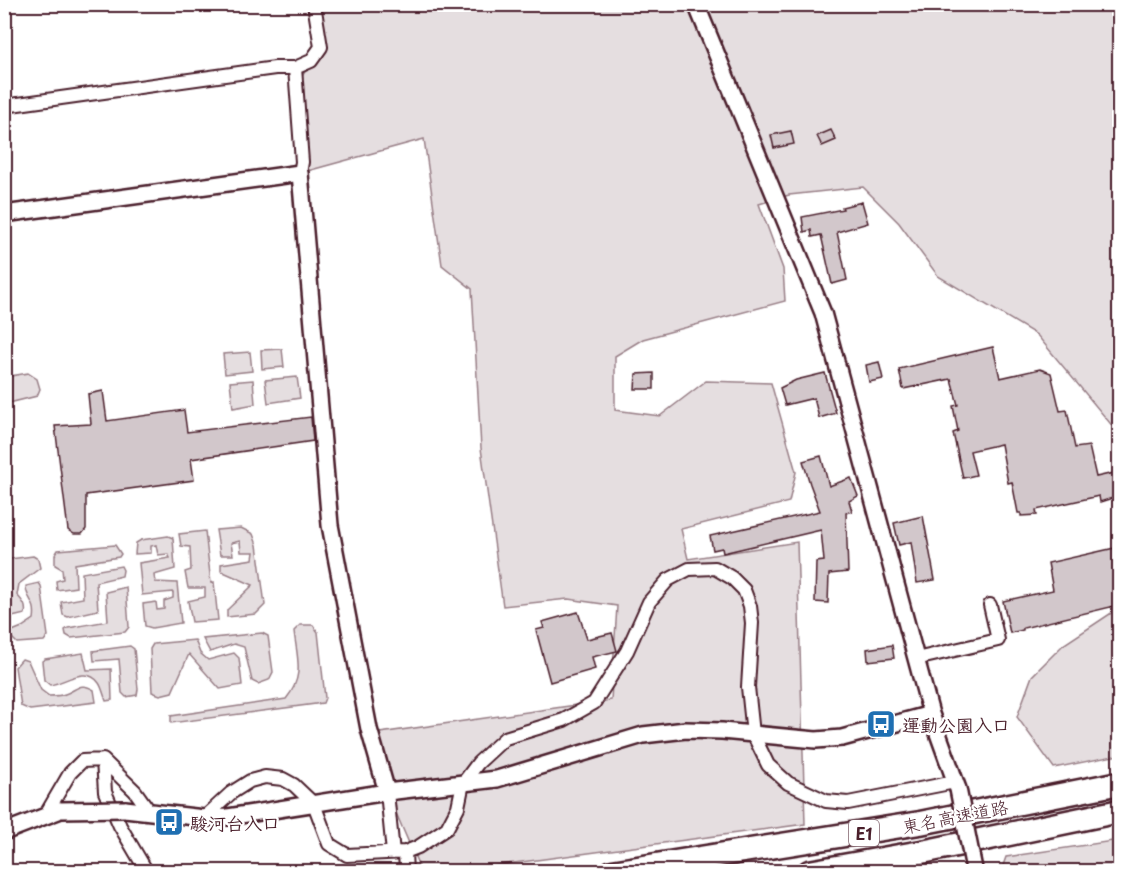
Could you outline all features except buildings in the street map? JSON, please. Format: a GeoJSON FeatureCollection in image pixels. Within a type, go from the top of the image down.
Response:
{"type":"FeatureCollection","features":[{"type":"Feature","properties":{"kind":"highway","name":"東名高速道路"},"geometry":{"type":"LineString","coordinates":[[612,872],[920,823],[1117,784]]}},
{"type":"Feature","properties":{"kind":"highway","name":"東名高速道路"},"geometry":{"type":"LineString","coordinates":[[809,872],[927,851],[1119,812]]}},
{"type":"Feature","properties":{"kind":"street"},"geometry":{"type":"LineString","coordinates":[[4,106],[275,68],[295,68],[311,61],[321,47],[314,4]]}},
{"type":"Feature","properties":{"kind":"street"},"geometry":{"type":"LineString","coordinates":[[696,4],[823,313],[931,714],[956,786],[974,870]]}},
{"type":"Feature","properties":{"kind":"street"},"geometry":{"type":"LineString","coordinates":[[295,68],[302,162],[300,173],[330,525],[369,729],[387,792],[402,859]]}},
{"type":"Feature","properties":{"kind":"street"},"geometry":{"type":"LineString","coordinates":[[4,214],[300,173]]}},
{"type":"Feature","properties":{"kind":"street"},"geometry":{"type":"LineString","coordinates":[[204,818],[231,793],[250,781],[265,777],[283,778],[314,804],[329,844],[347,855],[402,859],[447,828],[458,807],[463,783],[478,763],[505,738],[564,720],[594,704],[627,651],[649,602],[668,580],[689,569],[715,568],[732,578],[744,590],[750,606],[752,623],[748,687],[753,734],[768,765],[789,783],[826,801],[848,803],[956,786]]}},
{"type":"Feature","properties":{"kind":"street"},"geometry":{"type":"LineString","coordinates":[[916,659],[998,640],[990,604]]}},
{"type":"Feature","properties":{"kind":"street"},"geometry":{"type":"LineString","coordinates":[[4,832],[54,812],[125,809],[204,818],[228,817],[387,792],[463,783],[506,776],[644,735],[686,730],[816,740],[842,738],[931,714]]}},
{"type":"Feature","properties":{"kind":"street"},"geometry":{"type":"LineString","coordinates":[[103,760],[105,792],[120,826],[147,872]]}},
{"type":"Feature","properties":{"kind":"street"},"geometry":{"type":"LineString","coordinates":[[54,812],[70,773],[82,761],[103,760],[135,791],[150,812]]}},
{"type":"Feature","properties":{"kind":"shaded area"},"geometry":{"type":"Polygon","coordinates":[[[313,5],[1119,5],[1119,434],[1037,335],[938,276],[899,223],[863,187],[789,195],[759,204],[783,269],[785,301],[643,339],[615,356],[615,410],[660,416],[706,381],[771,383],[796,472],[789,502],[681,529],[688,559],[797,542],[805,824],[455,871],[421,871],[387,792],[373,734],[611,700],[617,606],[568,599],[503,606],[481,448],[472,289],[442,265],[424,139],[300,173],[295,87],[321,47],[313,5]]]}},
{"type":"Feature","properties":{"kind":"shaded area"},"geometry":{"type":"Polygon","coordinates":[[[282,349],[284,367],[262,369],[261,350],[282,349]]]}},
{"type":"Feature","properties":{"kind":"shaded area"},"geometry":{"type":"Polygon","coordinates":[[[250,352],[252,371],[225,374],[223,354],[250,352]]]}},
{"type":"Feature","properties":{"kind":"shaded area"},"geometry":{"type":"Polygon","coordinates":[[[28,373],[37,379],[40,389],[37,396],[5,404],[5,377],[28,373]]]}},
{"type":"Feature","properties":{"kind":"shaded area"},"geometry":{"type":"Polygon","coordinates":[[[297,377],[300,398],[268,403],[265,380],[297,377]]]}},
{"type":"Feature","properties":{"kind":"shaded area"},"geometry":{"type":"Polygon","coordinates":[[[253,380],[255,404],[233,408],[230,382],[253,380]]]}},
{"type":"Feature","properties":{"kind":"shaded area"},"geometry":{"type":"Polygon","coordinates":[[[241,528],[253,534],[257,545],[265,605],[256,614],[227,617],[227,610],[253,585],[221,571],[221,564],[253,559],[254,552],[241,552],[240,541],[231,543],[233,555],[220,555],[216,530],[241,528]]]}},
{"type":"Feature","properties":{"kind":"shaded area"},"geometry":{"type":"Polygon","coordinates":[[[205,531],[218,620],[192,622],[188,601],[205,597],[205,588],[188,588],[185,572],[191,570],[190,547],[181,546],[179,534],[205,531]]]}},
{"type":"Feature","properties":{"kind":"shaded area"},"geometry":{"type":"Polygon","coordinates":[[[168,536],[173,538],[175,569],[154,575],[155,582],[177,583],[181,623],[152,628],[145,626],[143,604],[156,602],[157,610],[164,609],[164,601],[173,598],[173,592],[142,595],[139,563],[170,558],[168,554],[158,555],[156,545],[151,546],[151,553],[135,554],[136,543],[141,540],[168,536]]]}},
{"type":"Feature","properties":{"kind":"shaded area"},"geometry":{"type":"Polygon","coordinates":[[[115,545],[121,554],[119,557],[75,564],[76,587],[57,590],[56,581],[63,579],[62,569],[55,565],[55,555],[58,550],[115,545]]]}},
{"type":"Feature","properties":{"kind":"shaded area"},"geometry":{"type":"Polygon","coordinates":[[[33,556],[38,559],[40,568],[19,584],[17,595],[25,606],[25,614],[8,618],[5,600],[5,561],[33,556]]]}},
{"type":"Feature","properties":{"kind":"shaded area"},"geometry":{"type":"Polygon","coordinates":[[[121,566],[122,576],[96,582],[98,610],[68,617],[63,615],[61,602],[83,598],[82,573],[121,566]]]}},
{"type":"Feature","properties":{"kind":"shaded area"},"geometry":{"type":"Polygon","coordinates":[[[39,583],[48,636],[44,641],[17,643],[10,632],[34,619],[35,613],[26,586],[39,583]]]}},
{"type":"Feature","properties":{"kind":"shaded area"},"geometry":{"type":"Polygon","coordinates":[[[126,587],[129,627],[125,632],[71,638],[66,635],[65,630],[68,628],[108,621],[106,592],[126,587]]]}},
{"type":"Feature","properties":{"kind":"shaded area"},"geometry":{"type":"Polygon","coordinates":[[[1119,608],[1119,755],[1054,768],[1017,717],[1032,676],[1063,645],[1119,608]]]}},
{"type":"Feature","properties":{"kind":"shaded area"},"geometry":{"type":"Polygon","coordinates":[[[300,625],[313,625],[318,632],[325,698],[323,703],[171,723],[171,716],[286,699],[292,691],[298,674],[294,631],[300,625]]]}},
{"type":"Feature","properties":{"kind":"shaded area"},"geometry":{"type":"Polygon","coordinates":[[[262,633],[268,636],[273,672],[269,680],[258,684],[252,681],[244,647],[234,644],[210,652],[203,639],[262,633]]]}},
{"type":"Feature","properties":{"kind":"shaded area"},"geometry":{"type":"Polygon","coordinates":[[[195,640],[200,653],[208,660],[234,653],[239,658],[242,685],[220,689],[189,654],[172,692],[160,695],[152,692],[150,649],[153,644],[195,640]]]}},
{"type":"Feature","properties":{"kind":"shaded area"},"geometry":{"type":"Polygon","coordinates":[[[130,646],[134,649],[138,689],[137,695],[126,697],[122,693],[119,659],[94,661],[93,651],[130,646]]]}},
{"type":"Feature","properties":{"kind":"shaded area"},"geometry":{"type":"Polygon","coordinates":[[[83,653],[87,670],[111,669],[112,700],[106,701],[99,683],[88,675],[75,676],[50,685],[44,680],[42,661],[83,653]]]}},
{"type":"Feature","properties":{"kind":"shaded area"},"geometry":{"type":"Polygon","coordinates":[[[22,659],[28,661],[41,690],[49,696],[63,695],[85,686],[94,690],[96,702],[30,710],[21,706],[15,667],[22,659]]]}},
{"type":"Feature","properties":{"kind":"shaded area"},"geometry":{"type":"Polygon","coordinates":[[[1119,840],[1119,871],[1001,871],[1006,857],[1119,840]]]}},
{"type":"Feature","properties":{"kind":"place","name":"運動公園入口"},"geometry":{"type":"Point","coordinates":[881,724]}},
{"type":"Feature","properties":{"kind":"place","name":"駿河台入口"},"geometry":{"type":"Point","coordinates":[169,822]}}]}
